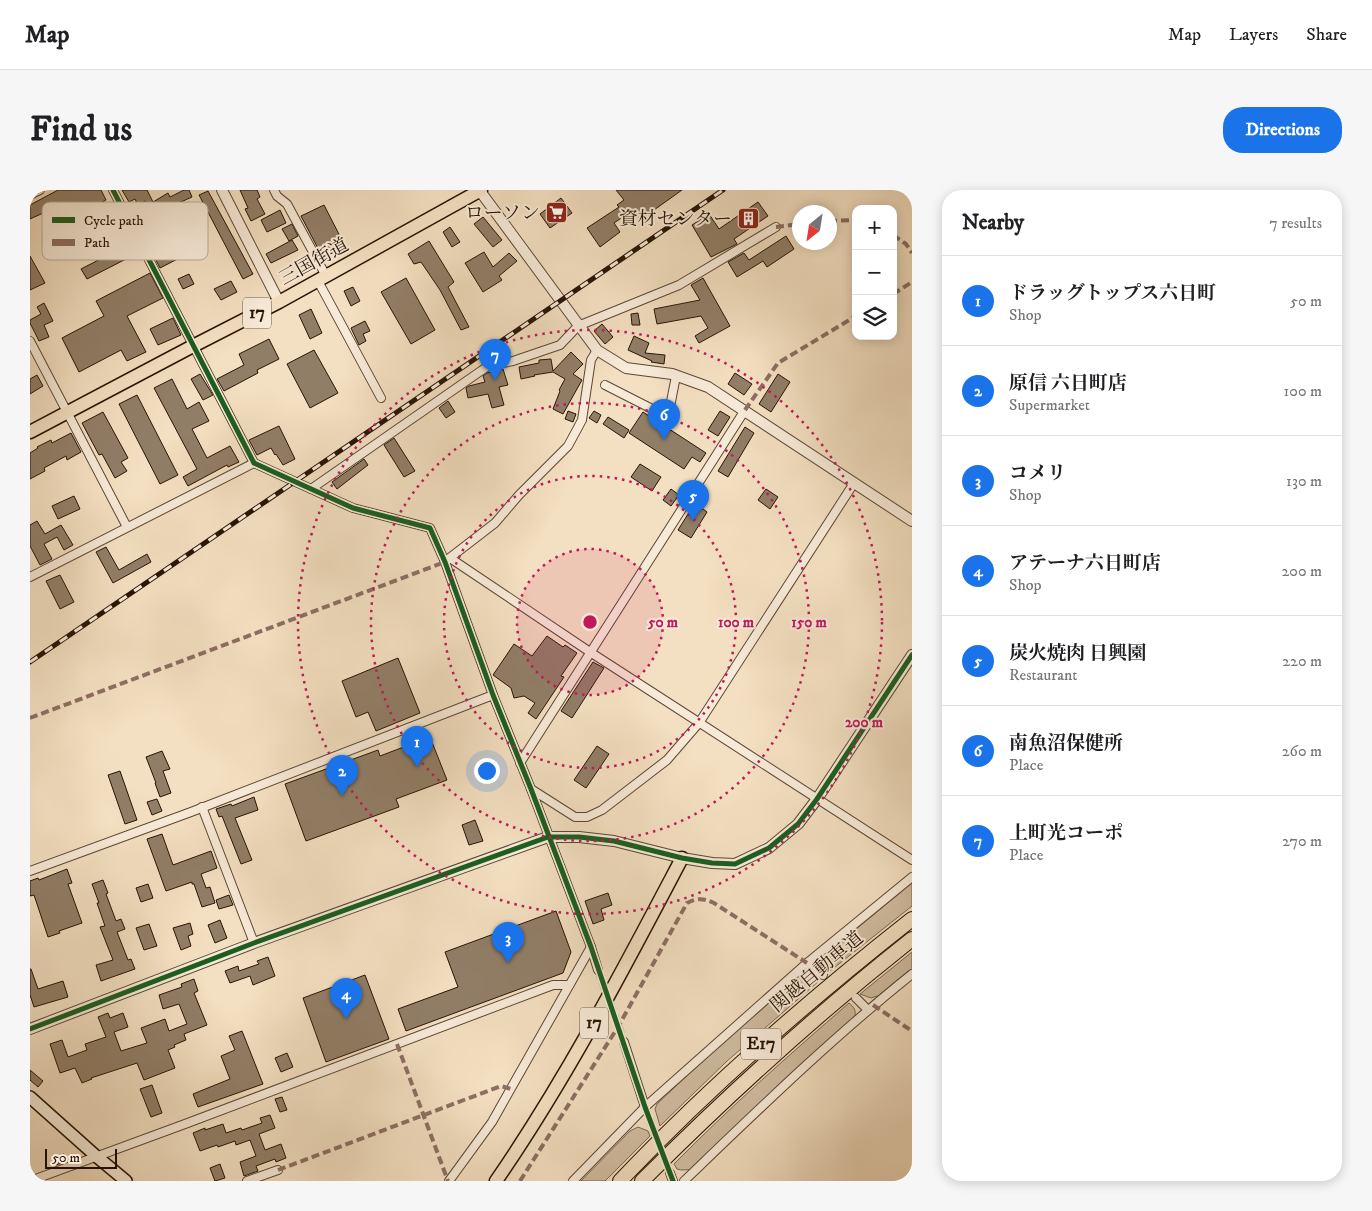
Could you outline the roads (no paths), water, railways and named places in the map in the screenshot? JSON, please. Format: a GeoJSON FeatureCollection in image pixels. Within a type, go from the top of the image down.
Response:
{"type":"FeatureCollection","features":[{"type":"Feature","properties":{"kind":"highway","name":"三国街道"},"geometry":{"type":"LineString","coordinates":[[30,432],[279,302],[480,190]]}},
{"type":"Feature","properties":{"kind":"highway","name":"17"},"geometry":{"type":"LineString","coordinates":[[496,1181],[521,1145],[576,1055],[682,858]]}},
{"type":"Feature","properties":{"kind":"highway","name":"関越自動車道"},"geometry":{"type":"LineString","coordinates":[[620,1181],[684,1116],[767,1038],[840,976],[912,919]]}},
{"type":"Feature","properties":{"kind":"highway","name":"関越自動車道"},"geometry":{"type":"LineString","coordinates":[[642,1181],[694,1128],[805,1026],[912,939]]}},
{"type":"Feature","properties":{"kind":"main road"},"geometry":{"type":"LineString","coordinates":[[30,1097],[126,1181]]}},
{"type":"Feature","properties":{"kind":"street"},"geometry":{"type":"LineString","coordinates":[[30,195],[40,190]]}},
{"type":"Feature","properties":{"kind":"street"},"geometry":{"type":"LineString","coordinates":[[113,190],[119,202]]}},
{"type":"Feature","properties":{"kind":"street"},"geometry":{"type":"LineString","coordinates":[[222,190],[279,302]]}},
{"type":"Feature","properties":{"kind":"street"},"geometry":{"type":"LineString","coordinates":[[274,190],[277,196],[287,204],[381,398]]}},
{"type":"Feature","properties":{"kind":"street"},"geometry":{"type":"LineString","coordinates":[[480,190],[597,350],[626,368],[672,374],[708,387],[912,520]]}},
{"type":"Feature","properties":{"kind":"street"},"geometry":{"type":"LineString","coordinates":[[311,489],[488,366],[513,361],[560,345],[578,326],[679,285],[776,227]]}},
{"type":"Feature","properties":{"kind":"street"},"geometry":{"type":"LineString","coordinates":[[149,260],[254,463],[353,508],[430,528],[448,560],[493,696],[531,789],[598,970]]}},
{"type":"Feature","properties":{"kind":"street"},"geometry":{"type":"LineString","coordinates":[[30,342],[127,527]]}},
{"type":"Feature","properties":{"kind":"street"},"geometry":{"type":"LineString","coordinates":[[448,560],[496,523],[519,495],[568,446],[582,420],[591,360],[597,350]]}},
{"type":"Feature","properties":{"kind":"street"},"geometry":{"type":"LineString","coordinates":[[605,385],[668,417],[676,376]]}},
{"type":"Feature","properties":{"kind":"street"},"geometry":{"type":"LineString","coordinates":[[520,762],[622,605],[744,410]]}},
{"type":"Feature","properties":{"kind":"street"},"geometry":{"type":"LineString","coordinates":[[30,577],[254,463]]}},
{"type":"Feature","properties":{"kind":"street"},"geometry":{"type":"LineString","coordinates":[[531,789],[575,817],[587,817],[602,810],[667,760],[699,723],[854,482]]}},
{"type":"Feature","properties":{"kind":"street"},"geometry":{"type":"LineString","coordinates":[[448,560],[912,860]]}},
{"type":"Feature","properties":{"kind":"street"},"geometry":{"type":"LineString","coordinates":[[30,1029],[254,943],[548,837],[579,836],[614,841],[682,858],[712,863],[735,864],[769,848],[798,824],[817,799],[912,655]]}},
{"type":"Feature","properties":{"kind":"street"},"geometry":{"type":"LineString","coordinates":[[30,872],[493,696]]}},
{"type":"Feature","properties":{"kind":"street"},"geometry":{"type":"LineString","coordinates":[[202,807],[254,943]]}},
{"type":"Feature","properties":{"kind":"street"},"geometry":{"type":"LineString","coordinates":[[573,1181],[645,1107],[807,963],[912,877]]}},
{"type":"Feature","properties":{"kind":"street"},"geometry":{"type":"LineString","coordinates":[[449,1181],[492,1122],[591,948]]}},
{"type":"Feature","properties":{"kind":"street"},"geometry":{"type":"LineString","coordinates":[[807,963],[823,975]]}},
{"type":"Feature","properties":{"kind":"street"},"geometry":{"type":"LineString","coordinates":[[684,1181],[868,1010],[912,974]]}},
{"type":"Feature","properties":{"kind":"street"},"geometry":{"type":"LineString","coordinates":[[30,1181],[553,985],[570,985]]}},
{"type":"Feature","properties":{"kind":"street"},"geometry":{"type":"LineString","coordinates":[[856,998],[868,1010]]}},
{"type":"Feature","properties":{"kind":"street"},"geometry":{"type":"LineString","coordinates":[[624,1042],[645,1107]]}},
{"type":"Feature","properties":{"kind":"street"},"geometry":{"type":"LineString","coordinates":[[247,1181],[278,1170]]}},
{"type":"Feature","properties":{"kind":"street"},"geometry":{"type":"LineString","coordinates":[[670,1172],[673,1181]]}},
{"type":"Feature","properties":{"kind":"tunnel"},"geometry":{"type":"LineString","coordinates":[[598,970],[624,1042]]}},
{"type":"Feature","properties":{"kind":"tunnel"},"geometry":{"type":"LineString","coordinates":[[645,1107],[670,1173]]}},
{"type":"Feature","properties":{"kind":"railway"},"geometry":{"type":"LineString","coordinates":[[30,662],[723,190]]}},
{"type":"Feature","properties":{"kind":"place","name":"ローソン"},"geometry":{"type":"Point","coordinates":[556,213]}},
{"type":"Feature","properties":{"kind":"place","name":"資材センター"},"geometry":{"type":"Point","coordinates":[748,219]}},
{"type":"Feature","properties":{"kind":"place","name":"上町光コーポ"},"geometry":{"type":"Point","coordinates":[495,380]}},
{"type":"Feature","properties":{"kind":"place","name":"南魚沼保健所"},"geometry":{"type":"Point","coordinates":[664,440]}},
{"type":"Feature","properties":{"kind":"place","name":"炭火焼肉 日興園"},"geometry":{"type":"Point","coordinates":[693,521]}},
{"type":"Feature","properties":{"kind":"place","name":"ドラッグトップス六日町"},"geometry":{"type":"Point","coordinates":[417,767]}},
{"type":"Feature","properties":{"kind":"place","name":"原信 六日町店"},"geometry":{"type":"Point","coordinates":[342,796]}},
{"type":"Feature","properties":{"kind":"place","name":"コメリ"},"geometry":{"type":"Point","coordinates":[508,963]}},
{"type":"Feature","properties":{"kind":"place","name":"アテーナ六日町店"},"geometry":{"type":"Point","coordinates":[346,1019]}}]}
